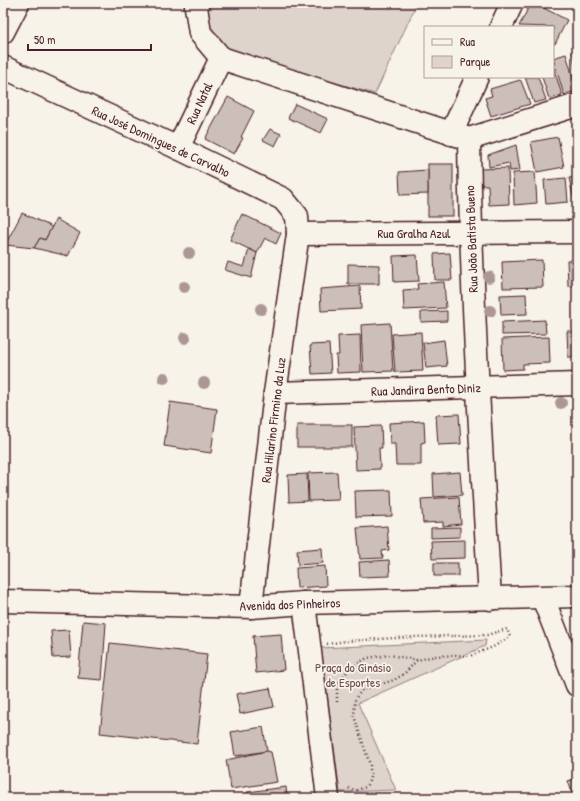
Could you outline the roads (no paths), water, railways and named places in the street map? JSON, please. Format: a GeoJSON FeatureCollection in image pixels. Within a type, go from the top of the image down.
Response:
{"type":"FeatureCollection","features":[{"type":"Feature","properties":{"kind":"street"},"geometry":{"type":"LineString","coordinates":[[3,32],[18,3]]}},
{"type":"Feature","properties":{"kind":"street"},"geometry":{"type":"LineString","coordinates":[[198,3],[196,7],[200,33],[221,58],[460,136],[577,105]]}},
{"type":"Feature","properties":{"kind":"street"},"geometry":{"type":"LineString","coordinates":[[501,26],[512,3]]}},
{"type":"Feature","properties":{"kind":"street","name":"Rua Natal"},"geometry":{"type":"LineString","coordinates":[[178,148],[221,58]]}},
{"type":"Feature","properties":{"kind":"street","name":"Rua José Domingues de Carvalho"},"geometry":{"type":"LineString","coordinates":[[3,66],[178,148],[283,200],[297,216],[298,234]]}},
{"type":"Feature","properties":{"kind":"street"},"geometry":{"type":"LineString","coordinates":[[460,136],[477,78]]}},
{"type":"Feature","properties":{"kind":"street","name":"Rua João Batista Bueno"},"geometry":{"type":"LineString","coordinates":[[460,136],[470,233],[477,388],[490,599]]}},
{"type":"Feature","properties":{"kind":"street","name":"Rua Gralha Azul"},"geometry":{"type":"LineString","coordinates":[[298,234],[577,232]]}},
{"type":"Feature","properties":{"kind":"street","name":"Rua Hilarino Firmino da Luz"},"geometry":{"type":"LineString","coordinates":[[251,607],[275,394],[298,234]]}},
{"type":"Feature","properties":{"kind":"street","name":"Rua Jandira Bento Diniz"},"geometry":{"type":"LineString","coordinates":[[275,394],[577,384]]}},
{"type":"Feature","properties":{"kind":"street","name":"Avenida dos Pinheiros"},"geometry":{"type":"LineString","coordinates":[[3,601],[251,607],[304,603],[577,596]]}},
{"type":"Feature","properties":{"kind":"street"},"geometry":{"type":"LineString","coordinates":[[543,598],[577,685]]}},
{"type":"Feature","properties":{"kind":"street"},"geometry":{"type":"LineString","coordinates":[[304,603],[328,798]]}},
{"type":"Feature","properties":{"kind":"park label","name":"Praça do Ginásio de Esportes"},"geometry":{"type":"Point","coordinates":[353,674]}}]}
